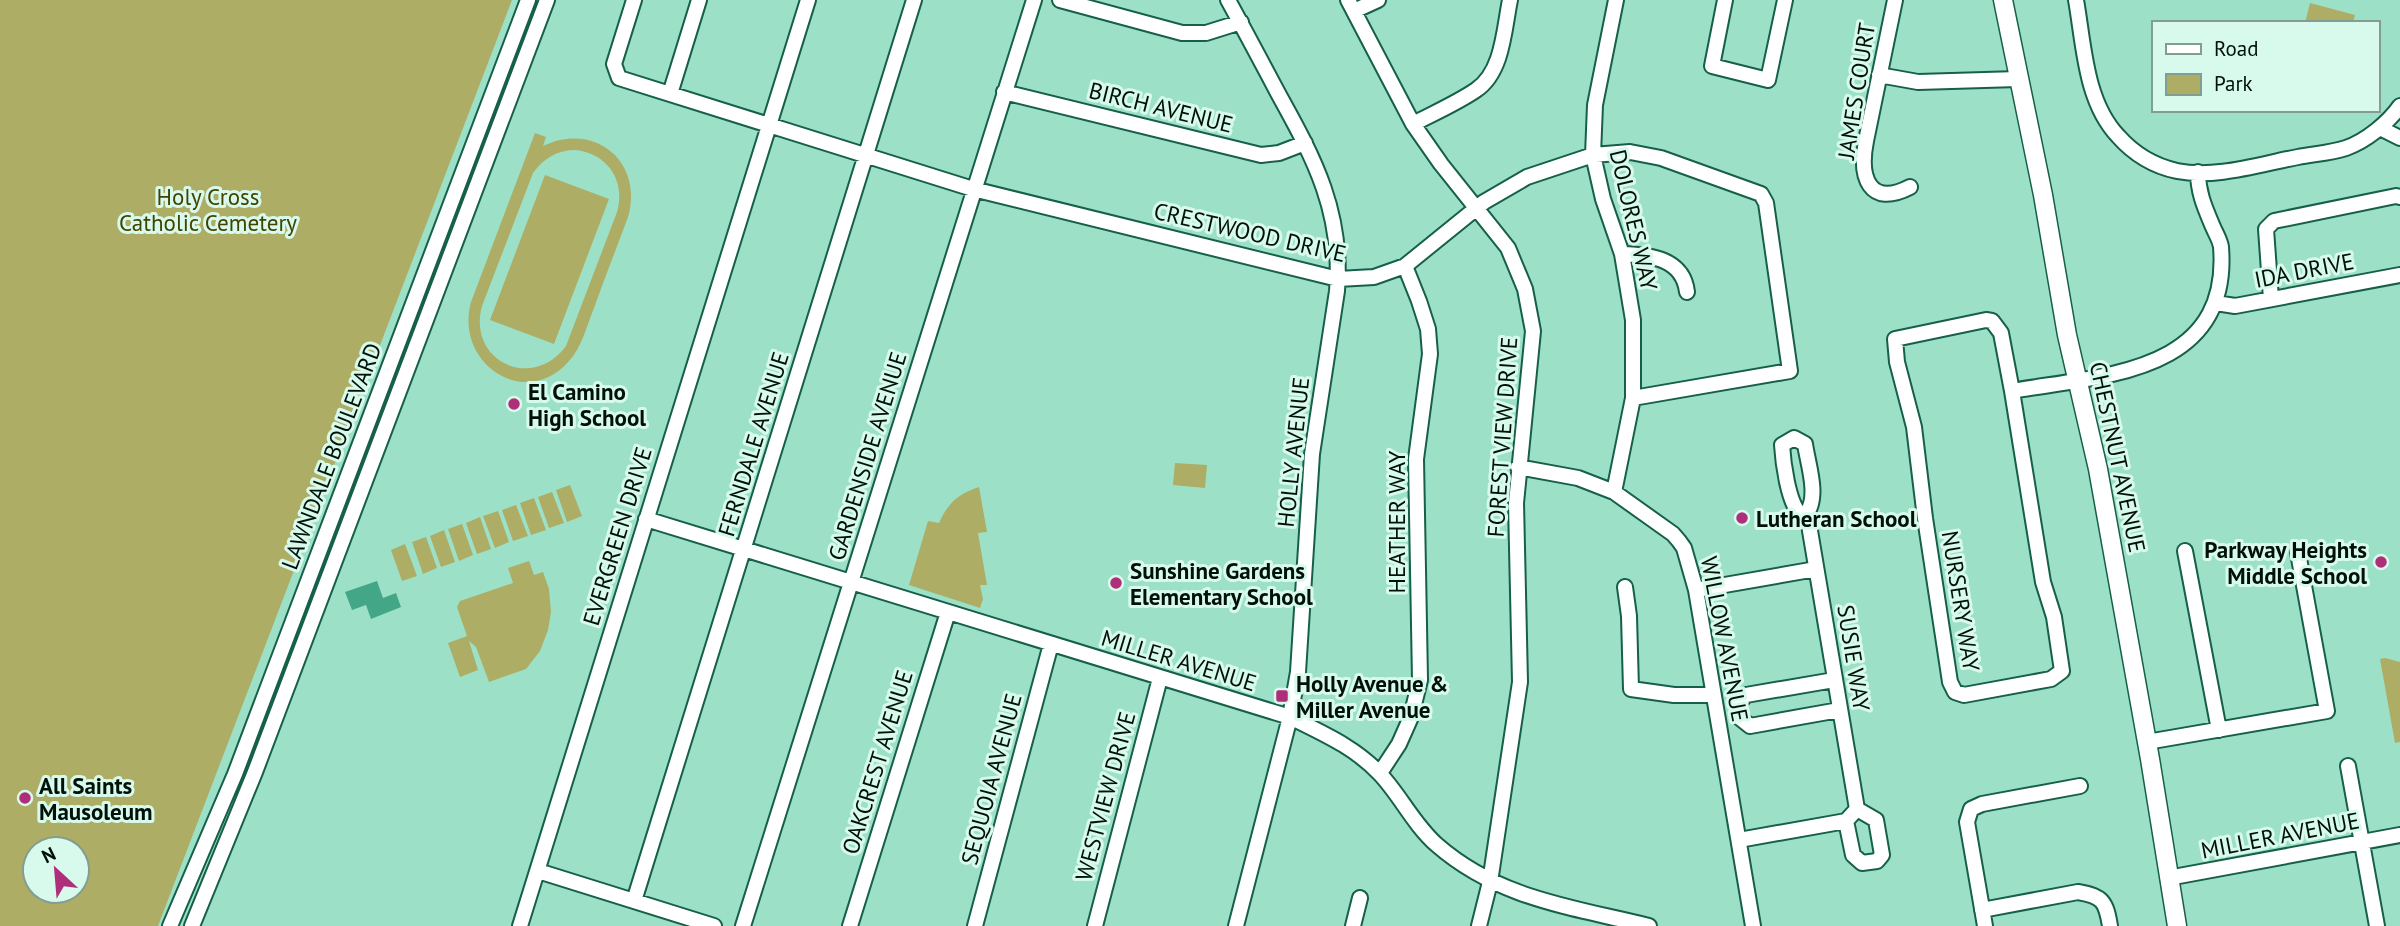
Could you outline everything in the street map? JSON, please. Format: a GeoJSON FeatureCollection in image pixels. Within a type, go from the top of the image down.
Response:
{"type":"FeatureCollection","features":[{"type":"Feature","properties":{"kind":"main road","name":"CHESTNUT AVENUE"},"geometry":{"type":"LineString","coordinates":[[2003,0],[2036,160],[2067,335],[2098,469],[2177,926]]}},
{"type":"Feature","properties":{"kind":"street","name":"LAWNDALE BOULEVARD"},"geometry":{"type":"LineString","coordinates":[[170,926],[238,766],[528,0]]}},
{"type":"Feature","properties":{"kind":"street","name":"LAWNDALE BOULEVARD"},"geometry":{"type":"LineString","coordinates":[[192,926],[255,772],[547,0]]}},
{"type":"Feature","properties":{"kind":"street","name":"CRESTWOOD DRIVE"},"geometry":{"type":"LineString","coordinates":[[634,0],[614,64],[619,78],[973,189],[1338,279],[1374,277],[1405,266],[1475,207],[1527,177],[1593,155],[1630,152],[1661,158],[1761,194],[1766,203],[1790,371],[1633,398]]}},
{"type":"Feature","properties":{"kind":"street"},"geometry":{"type":"LineString","coordinates":[[670,94],[699,0]]}},
{"type":"Feature","properties":{"kind":"street","name":"EVERGREEN DRIVE"},"geometry":{"type":"LineString","coordinates":[[520,926],[808,0]]}},
{"type":"Feature","properties":{"kind":"street","name":"FERNDALE AVENUE"},"geometry":{"type":"LineString","coordinates":[[634,901],[914,0]]}},
{"type":"Feature","properties":{"kind":"street","name":"GARDENSIDE AVENUE"},"geometry":{"type":"LineString","coordinates":[[743,926],[1034,0]]}},
{"type":"Feature","properties":{"kind":"street"},"geometry":{"type":"LineString","coordinates":[[1060,0],[1182,33],[1206,33],[1241,22]]}},
{"type":"Feature","properties":{"kind":"street","name":"HOLLY AVENUE"},"geometry":{"type":"LineString","coordinates":[[1228,0],[1319,171],[1332,213],[1338,246],[1338,279],[1312,454],[1298,672],[1290,718],[1236,926]]}},
{"type":"Feature","properties":{"kind":"street"},"geometry":{"type":"LineString","coordinates":[[1351,6],[1378,0]]}},
{"type":"Feature","properties":{"kind":"street"},"geometry":{"type":"LineString","coordinates":[[1413,124],[1478,89],[1490,76],[1499,57],[1510,0]]}},
{"type":"Feature","properties":{"kind":"street","name":"DOLORES WAY"},"geometry":{"type":"LineString","coordinates":[[1614,492],[1633,398],[1633,320],[1622,254],[1603,199],[1593,155],[1595,105],[1616,0]]}},
{"type":"Feature","properties":{"kind":"street"},"geometry":{"type":"LineString","coordinates":[[1725,0],[1712,66],[1768,80],[1785,0]]}},
{"type":"Feature","properties":{"kind":"street","name":"JAMES COURT"},"geometry":{"type":"LineString","coordinates":[[1895,0],[1864,149],[1865,173],[1870,186],[1878,193],[1889,194],[1910,187]]}},
{"type":"Feature","properties":{"kind":"street"},"geometry":{"type":"LineString","coordinates":[[2076,0],[2093,91],[2110,127],[2126,145],[2147,159],[2177,171],[2219,171],[2347,148],[2380,128],[2400,106]]}},
{"type":"Feature","properties":{"kind":"street","name":"FOREST VIEW DRIVE"},"geometry":{"type":"LineString","coordinates":[[1351,6],[1413,124],[1508,248],[1525,289],[1533,331],[1516,503],[1520,682],[1490,882],[1479,926]]}},
{"type":"Feature","properties":{"kind":"street"},"geometry":{"type":"LineString","coordinates":[[1879,75],[1918,82],[2018,79]]}},
{"type":"Feature","properties":{"kind":"street","name":"BIRCH AVENUE"},"geometry":{"type":"LineString","coordinates":[[1004,92],[1261,155],[1279,153],[1305,143]]}},
{"type":"Feature","properties":{"kind":"street"},"geometry":{"type":"LineString","coordinates":[[2380,128],[2400,138]]}},
{"type":"Feature","properties":{"kind":"street"},"geometry":{"type":"LineString","coordinates":[[2012,391],[2141,368],[2175,352],[2199,331],[2216,303],[2222,275],[2220,243],[2202,203],[2198,188],[2199,172]]}},
{"type":"Feature","properties":{"kind":"street"},"geometry":{"type":"LineString","coordinates":[[2271,299],[2266,229],[2274,221],[2400,197]]}},
{"type":"Feature","properties":{"kind":"street"},"geometry":{"type":"LineString","coordinates":[[1622,254],[1648,255],[1677,267],[1685,278],[1687,292]]}},
{"type":"Feature","properties":{"kind":"street","name":"HEATHER WAY"},"geometry":{"type":"LineString","coordinates":[[1380,773],[1399,744],[1420,680],[1416,460],[1430,355],[1425,320],[1405,266]]}},
{"type":"Feature","properties":{"kind":"street","name":"IDA DRIVE"},"geometry":{"type":"LineString","coordinates":[[2216,303],[2235,306],[2400,275]]}},
{"type":"Feature","properties":{"kind":"street","name":"NURSERY WAY"},"geometry":{"type":"LineString","coordinates":[[1992,321],[2001,333],[2012,391],[2043,582],[2054,617],[2062,671],[2051,679],[1959,694],[1950,682],[1914,427],[1897,362],[1895,339],[1992,321]]}},
{"type":"Feature","properties":{"kind":"street","name":"SUSIE WAY"},"geometry":{"type":"LineString","coordinates":[[1807,513],[1800,514],[1793,507],[1782,458],[1782,445],[1794,439],[1805,444],[1813,505],[1807,513],[1857,809]]}},
{"type":"Feature","properties":{"kind":"street","name":"WILLOW AVENUE"},"geometry":{"type":"LineString","coordinates":[[1518,467],[1578,478],[1614,492],[1673,534],[1684,548],[1696,590],[1753,926]]}},
{"type":"Feature","properties":{"kind":"street","name":"MILLER AVENUE"},"geometry":{"type":"LineString","coordinates":[[646,519],[1290,718],[1346,745],[1380,773],[1436,844],[1490,882],[1522,895],[1649,926]]}},
{"type":"Feature","properties":{"kind":"street"},"geometry":{"type":"LineString","coordinates":[[2185,551],[2219,730]]}},
{"type":"Feature","properties":{"kind":"street"},"geometry":{"type":"LineString","coordinates":[[2147,742],[2327,710],[2298,553]]}},
{"type":"Feature","properties":{"kind":"street"},"geometry":{"type":"LineString","coordinates":[[1696,590],[1816,569]]}},
{"type":"Feature","properties":{"kind":"street"},"geometry":{"type":"LineString","coordinates":[[1625,587],[1629,616],[1631,689],[1674,695],[1714,695]]}},
{"type":"Feature","properties":{"kind":"street","name":"OAKCREST AVENUE"},"geometry":{"type":"LineString","coordinates":[[850,926],[948,612]]}},
{"type":"Feature","properties":{"kind":"street","name":"SEQUOIA AVENUE"},"geometry":{"type":"LineString","coordinates":[[975,926],[1051,644]]}},
{"type":"Feature","properties":{"kind":"street","name":"WESTVIEW DRIVE"},"geometry":{"type":"LineString","coordinates":[[1095,926],[1160,678]]}},
{"type":"Feature","properties":{"kind":"street"},"geometry":{"type":"LineString","coordinates":[[1834,680],[1746,695],[1738,704],[1740,718],[1750,726],[1839,710]]}},
{"type":"Feature","properties":{"kind":"street"},"geometry":{"type":"LineString","coordinates":[[2348,766],[2377,926]]}},
{"type":"Feature","properties":{"kind":"street"},"geometry":{"type":"LineString","coordinates":[[1985,926],[1967,822],[1971,809],[1982,804],[2080,786]]}},
{"type":"Feature","properties":{"kind":"street"},"geometry":{"type":"LineString","coordinates":[[1739,840],[1846,821],[1857,809],[1876,820],[1882,855],[1877,861],[1862,863],[1853,855],[1846,821]]}},
{"type":"Feature","properties":{"kind":"street","name":"MILLER AVENUE"},"geometry":{"type":"LineString","coordinates":[[2168,878],[2400,835]]}},
{"type":"Feature","properties":{"kind":"street"},"geometry":{"type":"LineString","coordinates":[[538,871],[714,926]]}},
{"type":"Feature","properties":{"kind":"street"},"geometry":{"type":"LineString","coordinates":[[1982,910],[2078,892],[2092,894],[2102,900],[2107,908],[2110,926]]}},
{"type":"Feature","properties":{"kind":"street"},"geometry":{"type":"LineString","coordinates":[[1353,926],[1360,898]]}},
{"type":"Feature","properties":{"kind":"green space","name":"Holy Cross Catholic Cemetery"},"geometry":{"type":"Polygon","coordinates":[[[0,0],[512,0],[158,926],[0,926],[0,0]]]}},
{"type":"Feature","properties":{"kind":"green space"},"geometry":{"type":"Polygon","coordinates":[[[2310,3],[2355,15],[2354,21],[2306,21],[2310,3]]]}},
{"type":"Feature","properties":{"kind":"green space"},"geometry":{"type":"Polygon","coordinates":[[[535,133],[546,137],[543,146],[562,140],[580,139],[597,143],[611,152],[622,164],[629,179],[631,197],[628,217],[584,336],[569,361],[552,375],[533,382],[515,381],[498,374],[483,361],[473,344],[469,324],[471,302],[535,133]],[[569,150],[557,153],[546,159],[533,173],[482,306],[480,325],[484,342],[493,355],[506,364],[521,368],[536,367],[552,360],[566,346],[619,201],[619,190],[612,171],[597,157],[569,150]]]}},
{"type":"Feature","properties":{"kind":"green space"},"geometry":{"type":"Polygon","coordinates":[[[545,175],[609,199],[554,344],[490,320],[545,175]]]}},
{"type":"Feature","properties":{"kind":"green space"},"geometry":{"type":"Polygon","coordinates":[[[1175,463],[1207,465],[1205,488],[1173,485],[1175,463]]]}},
{"type":"Feature","properties":{"kind":"green space"},"geometry":{"type":"Polygon","coordinates":[[[570,485],[582,516],[567,522],[556,490],[570,485]]]}},
{"type":"Feature","properties":{"kind":"green space"},"geometry":{"type":"Polygon","coordinates":[[[979,487],[987,532],[978,533],[987,585],[980,585],[983,599],[980,608],[909,585],[928,521],[939,523],[954,500],[979,487]]]}},
{"type":"Feature","properties":{"kind":"green space"},"geometry":{"type":"Polygon","coordinates":[[[552,492],[564,523],[549,528],[538,497],[552,492]]]}},
{"type":"Feature","properties":{"kind":"green space"},"geometry":{"type":"Polygon","coordinates":[[[534,498],[546,530],[531,535],[520,503],[534,498]]]}},
{"type":"Feature","properties":{"kind":"green space"},"geometry":{"type":"Polygon","coordinates":[[[516,505],[528,536],[513,541],[502,510],[516,505]]]}},
{"type":"Feature","properties":{"kind":"green space"},"geometry":{"type":"Polygon","coordinates":[[[498,511],[509,542],[495,548],[483,516],[498,511]]]}},
{"type":"Feature","properties":{"kind":"green space"},"geometry":{"type":"Polygon","coordinates":[[[480,517],[491,549],[477,554],[466,523],[480,517]]]}},
{"type":"Feature","properties":{"kind":"green space"},"geometry":{"type":"Polygon","coordinates":[[[462,524],[473,555],[459,561],[448,529],[462,524]]]}},
{"type":"Feature","properties":{"kind":"green space"},"geometry":{"type":"Polygon","coordinates":[[[444,530],[455,562],[441,567],[430,536],[444,530]]]}},
{"type":"Feature","properties":{"kind":"green space"},"geometry":{"type":"Polygon","coordinates":[[[426,537],[437,568],[423,574],[412,542],[426,537]]]}},
{"type":"Feature","properties":{"kind":"green space"},"geometry":{"type":"Polygon","coordinates":[[[405,544],[417,576],[402,581],[391,550],[405,544]]]}},
{"type":"Feature","properties":{"kind":"green space"},"geometry":{"type":"Polygon","coordinates":[[[529,561],[534,575],[543,572],[549,589],[551,612],[540,651],[526,669],[489,682],[476,647],[469,641],[478,670],[460,677],[448,643],[467,636],[457,607],[460,601],[513,583],[508,568],[529,561]]]}},
{"type":"Feature","properties":{"kind":"green space"},"geometry":{"type":"Polygon","coordinates":[[[2380,659],[2400,662],[2400,742],[2395,743],[2380,659]]]}},
{"type":"Feature","properties":{"kind":"shaded area"},"geometry":{"type":"Polygon","coordinates":[[[377,581],[383,598],[396,593],[401,607],[371,619],[366,605],[352,610],[345,592],[377,581]]]}},
{"type":"Feature","properties":{"kind":"place","name":"El Camino High School"},"geometry":{"type":"Point","coordinates":[514,404]}},
{"type":"Feature","properties":{"kind":"place","name":"Lutheran School"},"geometry":{"type":"Point","coordinates":[1742,518]}},
{"type":"Feature","properties":{"kind":"place","name":"Parkway Heights Middle School"},"geometry":{"type":"Point","coordinates":[2381,562]}},
{"type":"Feature","properties":{"kind":"place","name":"Sunshine Gardens Elementary School"},"geometry":{"type":"Point","coordinates":[1116,583]}},
{"type":"Feature","properties":{"kind":"place","name":"Holly Avenue & Miller Avenue"},"geometry":{"type":"Point","coordinates":[1282,696]}},
{"type":"Feature","properties":{"kind":"place","name":"All Saints Mausoleum"},"geometry":{"type":"Point","coordinates":[25,798]}}]}
